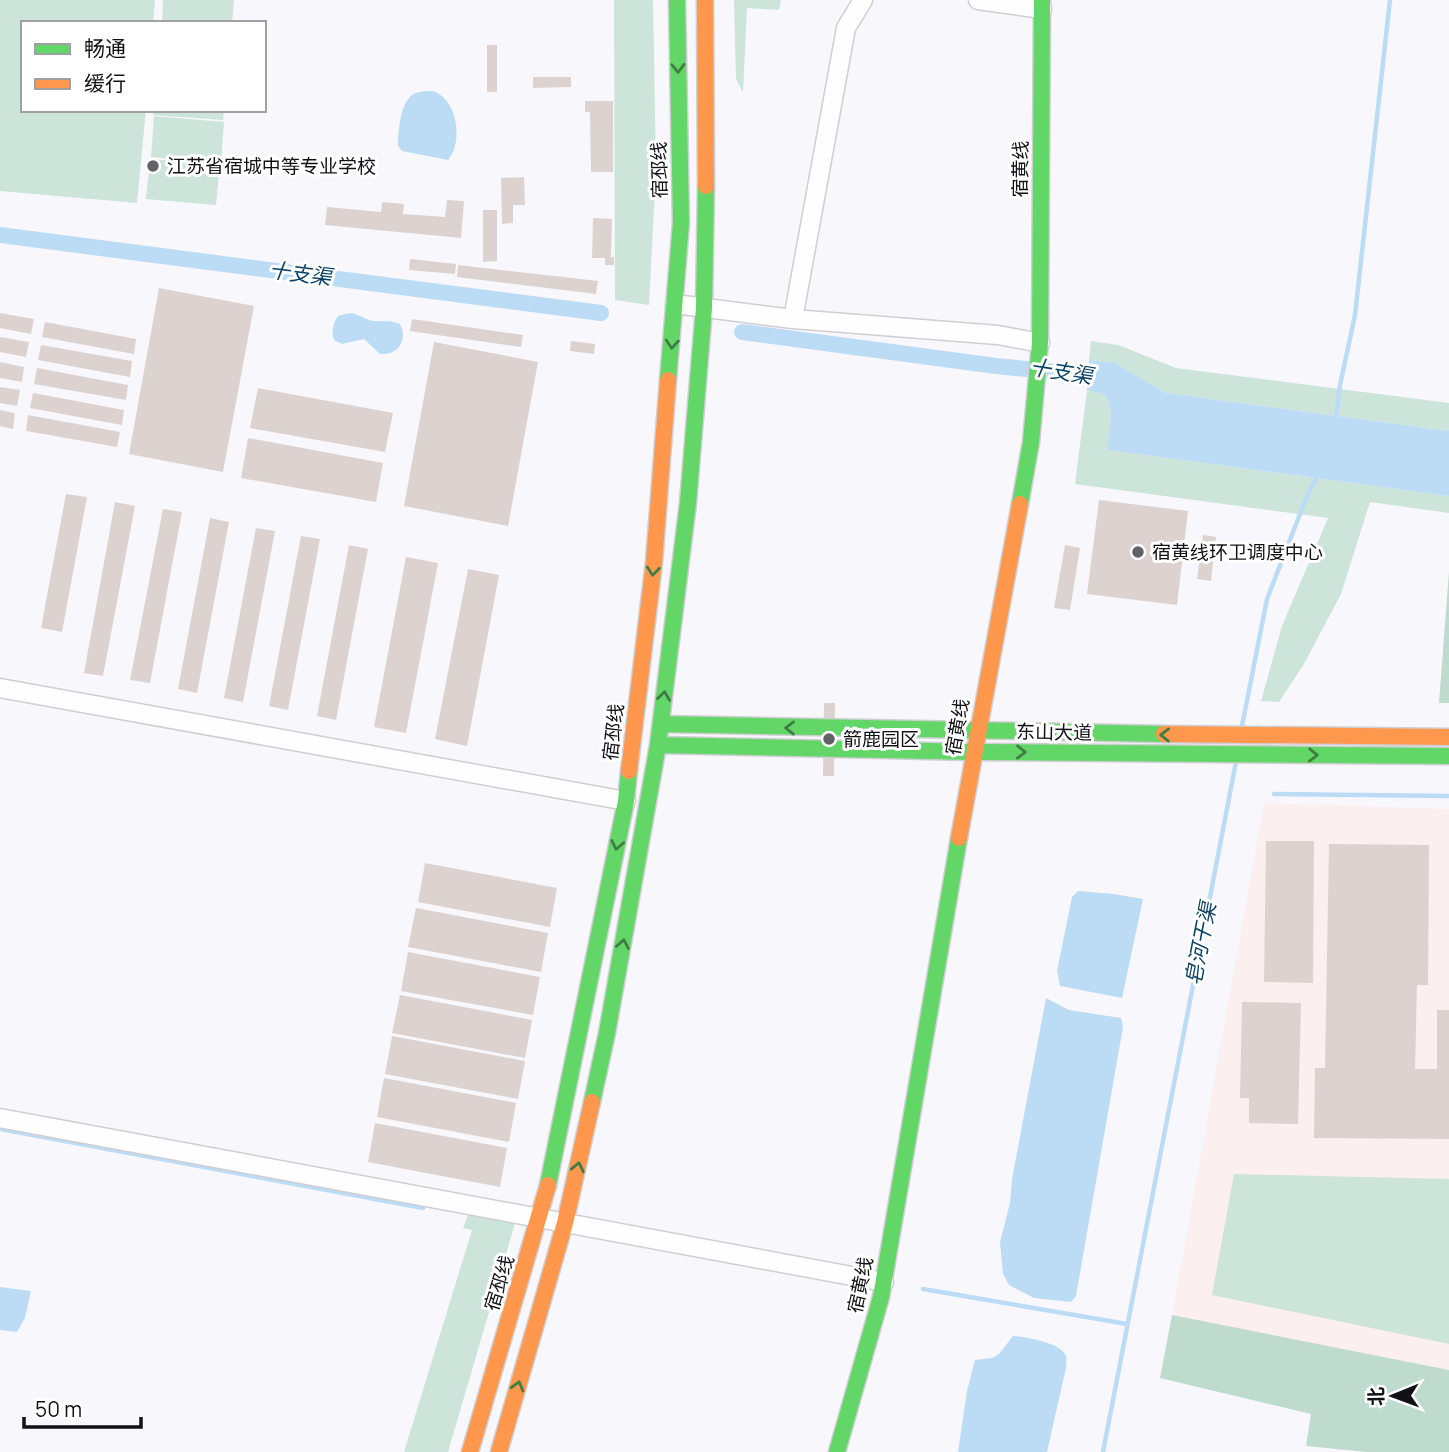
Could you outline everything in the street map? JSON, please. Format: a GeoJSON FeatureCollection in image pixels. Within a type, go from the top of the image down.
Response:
{"type":"FeatureCollection","features":[{"type":"Feature","properties":{"kind":"main road","name":"宿邳线"},"geometry":{"type":"LineString","coordinates":[[470,1452],[540,1218],[626,801],[654,562],[681,223],[677,0]]}},
{"type":"Feature","properties":{"kind":"main road"},"geometry":{"type":"LineString","coordinates":[[499,1452],[565,1223],[607,1033],[661,724],[688,503],[704,308],[707,104],[705,0]]}},
{"type":"Feature","properties":{"kind":"main road","name":"宿黄线"},"geometry":{"type":"LineString","coordinates":[[837,1452],[884,1282],[977,732],[1031,442],[1040,348],[1042,4]]}},
{"type":"Feature","properties":{"kind":"main road","name":"东山大道"},"geometry":{"type":"LineString","coordinates":[[661,724],[977,732],[1449,737]]}},
{"type":"Feature","properties":{"kind":"main road","name":"东山大道"},"geometry":{"type":"LineString","coordinates":[[658,745],[974,752],[1449,757]]}},
{"type":"Feature","properties":{"kind":"street"},"geometry":{"type":"LineString","coordinates":[[793,319],[846,28],[863,0]]}},
{"type":"Feature","properties":{"kind":"street"},"geometry":{"type":"LineString","coordinates":[[978,0],[1042,4]]}},
{"type":"Feature","properties":{"kind":"street"},"geometry":{"type":"LineString","coordinates":[[675,304],[793,319],[998,335],[1040,348]]}},
{"type":"Feature","properties":{"kind":"street"},"geometry":{"type":"LineString","coordinates":[[0,688],[626,801]]}},
{"type":"Feature","properties":{"kind":"street"},"geometry":{"type":"LineString","coordinates":[[0,1118],[884,1282]]}},
{"type":"Feature","properties":{"kind":"shaded area"},"geometry":{"type":"Polygon","coordinates":[[[1264,803],[1449,809],[1449,1370],[1172,1315],[1264,803]]]}},
{"type":"Feature","properties":{"kind":"green space"},"geometry":{"type":"Polygon","coordinates":[[[0,0],[155,0],[153,21],[21,21],[21,112],[146,112],[137,203],[0,191],[0,0]]]}},
{"type":"Feature","properties":{"kind":"green space"},"geometry":{"type":"Polygon","coordinates":[[[163,0],[234,0],[232,21],[162,21],[163,0]]]}},
{"type":"Feature","properties":{"kind":"green space"},"geometry":{"type":"Polygon","coordinates":[[[614,0],[653,0],[656,170],[649,305],[615,300],[614,0]]]}},
{"type":"Feature","properties":{"kind":"green space"},"geometry":{"type":"Polygon","coordinates":[[[734,0],[781,0],[779,10],[747,8],[743,92],[736,79],[734,0]]]}},
{"type":"Feature","properties":{"kind":"green space"},"geometry":{"type":"Polygon","coordinates":[[[154,112],[224,112],[223,120],[153,115],[154,112]]]}},
{"type":"Feature","properties":{"kind":"green space"},"geometry":{"type":"Polygon","coordinates":[[[154,116],[224,122],[221,163],[151,157],[154,116]]]}},
{"type":"Feature","properties":{"kind":"green space"},"geometry":{"type":"Polygon","coordinates":[[[150,159],[220,164],[216,205],[146,199],[150,159]]]}},
{"type":"Feature","properties":{"kind":"green space"},"geometry":{"type":"Polygon","coordinates":[[[1091,341],[1118,345],[1176,368],[1449,403],[1449,431],[1166,393],[1115,363],[1089,360],[1091,341]]]}},
{"type":"Feature","properties":{"kind":"green space"},"geometry":{"type":"Polygon","coordinates":[[[1087,390],[1106,395],[1111,413],[1109,450],[1449,496],[1449,513],[1370,502],[1341,594],[1304,664],[1279,702],[1261,701],[1282,626],[1328,518],[1075,484],[1087,390]]]}},
{"type":"Feature","properties":{"kind":"green space"},"geometry":{"type":"Polygon","coordinates":[[[1449,571],[1449,703],[1439,703],[1449,571]]]}},
{"type":"Feature","properties":{"kind":"green space"},"geometry":{"type":"Polygon","coordinates":[[[1234,1174],[1449,1179],[1449,1344],[1212,1295],[1234,1174]]]}},
{"type":"Feature","properties":{"kind":"green space"},"geometry":{"type":"Polygon","coordinates":[[[470,1210],[516,1220],[448,1452],[404,1452],[472,1230],[463,1228],[470,1210]]]}},
{"type":"Feature","properties":{"kind":"green space"},"geometry":{"type":"Polygon","coordinates":[[[1172,1315],[1449,1370],[1449,1452],[1367,1452],[1306,1446],[1311,1414],[1160,1378],[1172,1315]]]}},
{"type":"Feature","properties":{"kind":"water"},"geometry":{"type":"Polygon","coordinates":[[[433,91],[448,102],[456,121],[456,142],[448,160],[402,151],[398,146],[400,120],[407,100],[416,93],[433,91]]]}},
{"type":"Feature","properties":{"kind":"water"},"geometry":{"type":"Polygon","coordinates":[[[350,313],[371,320],[400,324],[403,336],[400,345],[392,352],[380,354],[364,339],[342,344],[334,340],[336,319],[350,313]]]}},
{"type":"Feature","properties":{"kind":"water"},"geometry":{"type":"Polygon","coordinates":[[[1089,360],[1115,363],[1166,393],[1449,431],[1449,496],[1108,450],[1111,413],[1106,395],[1087,390],[1089,360]]]}},
{"type":"Feature","properties":{"kind":"water"},"geometry":{"type":"Polygon","coordinates":[[[1078,891],[1143,899],[1122,998],[1060,986],[1057,971],[1072,897],[1078,891]]]}},
{"type":"Feature","properties":{"kind":"water"},"geometry":{"type":"Polygon","coordinates":[[[1046,998],[1069,1010],[1121,1018],[1123,1027],[1076,1296],[1071,1302],[1034,1298],[1009,1285],[1003,1274],[1000,1242],[1010,1203],[1012,1179],[1046,998]]]}},
{"type":"Feature","properties":{"kind":"water"},"geometry":{"type":"Polygon","coordinates":[[[0,1287],[31,1291],[25,1318],[17,1332],[0,1330],[0,1287]]]}},
{"type":"Feature","properties":{"kind":"water"},"geometry":{"type":"Polygon","coordinates":[[[1013,1336],[1051,1344],[1066,1356],[1066,1368],[1047,1452],[958,1452],[967,1391],[975,1360],[992,1358],[999,1354],[1013,1336]]]}},
{"type":"Feature","properties":{"kind":"building"},"geometry":{"type":"Polygon","coordinates":[[[487,45],[497,45],[497,92],[487,92],[487,45]]]}},
{"type":"Feature","properties":{"kind":"building"},"geometry":{"type":"Polygon","coordinates":[[[533,77],[571,77],[571,87],[533,88],[533,77]]]}},
{"type":"Feature","properties":{"kind":"building"},"geometry":{"type":"Polygon","coordinates":[[[585,101],[613,101],[613,172],[591,172],[590,112],[585,112],[585,101]]]}},
{"type":"Feature","properties":{"kind":"building"},"geometry":{"type":"Polygon","coordinates":[[[524,177],[525,205],[513,205],[513,223],[502,224],[501,178],[524,177]]]}},
{"type":"Feature","properties":{"kind":"building"},"geometry":{"type":"Polygon","coordinates":[[[447,200],[464,201],[461,238],[325,225],[327,207],[381,212],[382,202],[404,204],[403,214],[445,217],[447,200]]]}},
{"type":"Feature","properties":{"kind":"building"},"geometry":{"type":"Polygon","coordinates":[[[483,210],[497,210],[497,261],[483,262],[483,210]]]}},
{"type":"Feature","properties":{"kind":"building"},"geometry":{"type":"Polygon","coordinates":[[[593,218],[612,219],[611,257],[614,257],[614,265],[605,265],[605,258],[592,258],[593,218]]]}},
{"type":"Feature","properties":{"kind":"building"},"geometry":{"type":"Polygon","coordinates":[[[410,259],[456,264],[455,274],[409,270],[410,259]]]}},
{"type":"Feature","properties":{"kind":"building"},"geometry":{"type":"Polygon","coordinates":[[[458,265],[598,281],[596,294],[457,277],[458,265]]]}},
{"type":"Feature","properties":{"kind":"building"},"geometry":{"type":"Polygon","coordinates":[[[159,288],[254,306],[223,472],[129,454],[159,288]]]}},
{"type":"Feature","properties":{"kind":"building"},"geometry":{"type":"Polygon","coordinates":[[[0,313],[34,319],[31,334],[0,328],[0,313]]]}},
{"type":"Feature","properties":{"kind":"building"},"geometry":{"type":"Polygon","coordinates":[[[412,319],[523,335],[521,347],[410,331],[412,319]]]}},
{"type":"Feature","properties":{"kind":"building"},"geometry":{"type":"Polygon","coordinates":[[[45,322],[136,339],[134,354],[42,337],[45,322]]]}},
{"type":"Feature","properties":{"kind":"building"},"geometry":{"type":"Polygon","coordinates":[[[0,337],[29,342],[26,357],[0,352],[0,337]]]}},
{"type":"Feature","properties":{"kind":"building"},"geometry":{"type":"Polygon","coordinates":[[[571,341],[595,344],[594,354],[570,351],[571,341]]]}},
{"type":"Feature","properties":{"kind":"building"},"geometry":{"type":"Polygon","coordinates":[[[434,342],[538,362],[508,526],[404,506],[434,342]]]}},
{"type":"Feature","properties":{"kind":"building"},"geometry":{"type":"Polygon","coordinates":[[[41,345],[132,361],[130,377],[38,360],[41,345]]]}},
{"type":"Feature","properties":{"kind":"building"},"geometry":{"type":"Polygon","coordinates":[[[0,362],[24,367],[22,382],[0,378],[0,362]]]}},
{"type":"Feature","properties":{"kind":"building"},"geometry":{"type":"Polygon","coordinates":[[[37,368],[128,385],[126,400],[34,384],[37,368]]]}},
{"type":"Feature","properties":{"kind":"building"},"geometry":{"type":"Polygon","coordinates":[[[0,387],[20,390],[17,406],[0,403],[0,387]]]}},
{"type":"Feature","properties":{"kind":"building"},"geometry":{"type":"Polygon","coordinates":[[[258,388],[393,413],[385,452],[250,428],[258,388]]]}},
{"type":"Feature","properties":{"kind":"building"},"geometry":{"type":"Polygon","coordinates":[[[33,393],[124,410],[122,425],[30,408],[33,393]]]}},
{"type":"Feature","properties":{"kind":"building"},"geometry":{"type":"Polygon","coordinates":[[[0,410],[15,413],[13,429],[0,426],[0,410]]]}},
{"type":"Feature","properties":{"kind":"building"},"geometry":{"type":"Polygon","coordinates":[[[28,415],[120,432],[117,447],[26,431],[28,415]]]}},
{"type":"Feature","properties":{"kind":"building"},"geometry":{"type":"Polygon","coordinates":[[[248,438],[383,463],[376,502],[241,478],[248,438]]]}},
{"type":"Feature","properties":{"kind":"building"},"geometry":{"type":"Polygon","coordinates":[[[66,494],[87,497],[62,632],[41,628],[66,494]]]}},
{"type":"Feature","properties":{"kind":"building","name":"宿黄线环卫调度中心"},"geometry":{"type":"Polygon","coordinates":[[[1099,500],[1188,511],[1177,605],[1087,594],[1099,500]]]}},
{"type":"Feature","properties":{"kind":"building"},"geometry":{"type":"Polygon","coordinates":[[[115,502],[135,506],[103,676],[84,673],[115,502]]]}},
{"type":"Feature","properties":{"kind":"building"},"geometry":{"type":"Polygon","coordinates":[[[163,509],[182,512],[150,683],[130,680],[163,509]]]}},
{"type":"Feature","properties":{"kind":"building"},"geometry":{"type":"Polygon","coordinates":[[[210,518],[229,522],[197,693],[178,689],[210,518]]]}},
{"type":"Feature","properties":{"kind":"building"},"geometry":{"type":"Polygon","coordinates":[[[256,528],[275,531],[243,702],[224,698],[256,528]]]}},
{"type":"Feature","properties":{"kind":"building"},"geometry":{"type":"Polygon","coordinates":[[[1203,535],[1216,537],[1211,581],[1197,579],[1203,535]]]}},
{"type":"Feature","properties":{"kind":"building"},"geometry":{"type":"Polygon","coordinates":[[[301,536],[320,539],[288,710],[269,706],[301,536]]]}},
{"type":"Feature","properties":{"kind":"building"},"geometry":{"type":"Polygon","coordinates":[[[349,545],[368,549],[336,720],[317,716],[349,545]]]}},
{"type":"Feature","properties":{"kind":"building"},"geometry":{"type":"Polygon","coordinates":[[[1065,545],[1080,548],[1070,610],[1054,608],[1065,545]]]}},
{"type":"Feature","properties":{"kind":"building"},"geometry":{"type":"Polygon","coordinates":[[[406,557],[438,563],[406,733],[374,727],[406,557]]]}},
{"type":"Feature","properties":{"kind":"building"},"geometry":{"type":"Polygon","coordinates":[[[468,569],[499,575],[467,746],[435,739],[468,569]]]}},
{"type":"Feature","properties":{"kind":"building","name":"箭鹿园区"},"geometry":{"type":"Polygon","coordinates":[[[824,703],[835,703],[834,776],[823,776],[824,703]]]}},
{"type":"Feature","properties":{"kind":"building"},"geometry":{"type":"Polygon","coordinates":[[[1266,841],[1314,841],[1313,983],[1264,982],[1266,841]]]}},
{"type":"Feature","properties":{"kind":"building"},"geometry":{"type":"Polygon","coordinates":[[[1329,844],[1429,845],[1428,985],[1417,985],[1415,1069],[1437,1069],[1437,1010],[1449,1010],[1449,1139],[1314,1138],[1315,1068],[1325,1068],[1329,844]]]}},
{"type":"Feature","properties":{"kind":"building"},"geometry":{"type":"Polygon","coordinates":[[[425,863],[557,888],[550,927],[418,902],[425,863]]]}},
{"type":"Feature","properties":{"kind":"building"},"geometry":{"type":"Polygon","coordinates":[[[416,908],[548,933],[541,972],[408,947],[416,908]]]}},
{"type":"Feature","properties":{"kind":"building"},"geometry":{"type":"Polygon","coordinates":[[[408,952],[540,977],[533,1015],[401,991],[408,952]]]}},
{"type":"Feature","properties":{"kind":"building"},"geometry":{"type":"Polygon","coordinates":[[[400,995],[532,1020],[525,1058],[392,1033],[400,995]]]}},
{"type":"Feature","properties":{"kind":"building"},"geometry":{"type":"Polygon","coordinates":[[[1242,1002],[1301,1003],[1298,1124],[1249,1123],[1249,1098],[1240,1098],[1242,1002]]]}},
{"type":"Feature","properties":{"kind":"building"},"geometry":{"type":"Polygon","coordinates":[[[392,1036],[525,1061],[518,1099],[385,1074],[392,1036]]]}},
{"type":"Feature","properties":{"kind":"building"},"geometry":{"type":"Polygon","coordinates":[[[384,1078],[516,1103],[509,1142],[377,1117],[384,1078]]]}},
{"type":"Feature","properties":{"kind":"building"},"geometry":{"type":"Polygon","coordinates":[[[375,1123],[507,1148],[500,1187],[368,1162],[375,1123]]]}},
{"type":"Feature","properties":{"kind":"waterway"},"geometry":{"type":"LineString","coordinates":[[1336,420],[1340,385],[1355,315],[1390,0]]}},
{"type":"Feature","properties":{"kind":"waterway","name":"十支渠"},"geometry":{"type":"LineString","coordinates":[[0,235],[601,313]]}},
{"type":"Feature","properties":{"kind":"waterway","name":"十支渠"},"geometry":{"type":"LineString","coordinates":[[742,332],[996,366],[1098,376],[1107,381]]}},
{"type":"Feature","properties":{"kind":"waterway","name":"皂河干渠"},"geometry":{"type":"LineString","coordinates":[[1242,726],[1267,599],[1318,474]]}},
{"type":"Feature","properties":{"kind":"waterway","name":"皂河干渠"},"geometry":{"type":"LineString","coordinates":[[1103,1452],[1236,762]]}},
{"type":"Feature","properties":{"kind":"waterway"},"geometry":{"type":"LineString","coordinates":[[1274,794],[1449,796]]}},
{"type":"Feature","properties":{"kind":"waterway"},"geometry":{"type":"LineString","coordinates":[[0,1129],[423,1208]]}},
{"type":"Feature","properties":{"kind":"waterway"},"geometry":{"type":"LineString","coordinates":[[923,1289],[1127,1324]]}},
{"type":"Feature","properties":{"kind":"traffic: fast"},"geometry":{"type":"LineString","coordinates":[[668,380],[681,223],[677,0]]}},
{"type":"Feature","properties":{"kind":"traffic: fast"},"geometry":{"type":"LineString","coordinates":[[1020,504],[1031,442],[1040,343],[1042,0]]}},
{"type":"Feature","properties":{"kind":"traffic: fast"},"geometry":{"type":"LineString","coordinates":[[592,1102],[607,1033],[658,745],[688,503],[704,308],[706,186]]}},
{"type":"Feature","properties":{"kind":"traffic: fast"},"geometry":{"type":"LineString","coordinates":[[661,724],[1164,734]]}},
{"type":"Feature","properties":{"kind":"traffic: fast"},"geometry":{"type":"LineString","coordinates":[[658,745],[974,752],[1449,756]]}},
{"type":"Feature","properties":{"kind":"traffic: fast"},"geometry":{"type":"LineString","coordinates":[[548,1185],[626,801],[629,771]]}},
{"type":"Feature","properties":{"kind":"traffic: fast"},"geometry":{"type":"LineString","coordinates":[[837,1452],[881,1297],[959,838]]}},
{"type":"Feature","properties":{"kind":"traffic: slow"},"geometry":{"type":"LineString","coordinates":[[705,0],[706,186]]}},
{"type":"Feature","properties":{"kind":"traffic: slow"},"geometry":{"type":"LineString","coordinates":[[629,771],[654,562],[668,380]]}},
{"type":"Feature","properties":{"kind":"traffic: slow"},"geometry":{"type":"LineString","coordinates":[[959,838],[1020,504]]}},
{"type":"Feature","properties":{"kind":"traffic: slow"},"geometry":{"type":"LineString","coordinates":[[1164,734],[1449,737]]}},
{"type":"Feature","properties":{"kind":"traffic: slow"},"geometry":{"type":"LineString","coordinates":[[499,1452],[565,1223],[592,1102]]}},
{"type":"Feature","properties":{"kind":"traffic: slow"},"geometry":{"type":"LineString","coordinates":[[470,1452],[548,1185]]}},
{"type":"Feature","properties":{"kind":"place","name":"江苏省宿城中等专业学校"},"geometry":{"type":"Point","coordinates":[153,166]}},
{"type":"Feature","properties":{"kind":"place","name":"宿黄线环卫调度中心"},"geometry":{"type":"Point","coordinates":[1138,552]}},
{"type":"Feature","properties":{"kind":"place","name":"箭鹿园区"},"geometry":{"type":"Point","coordinates":[829,739]}}]}
